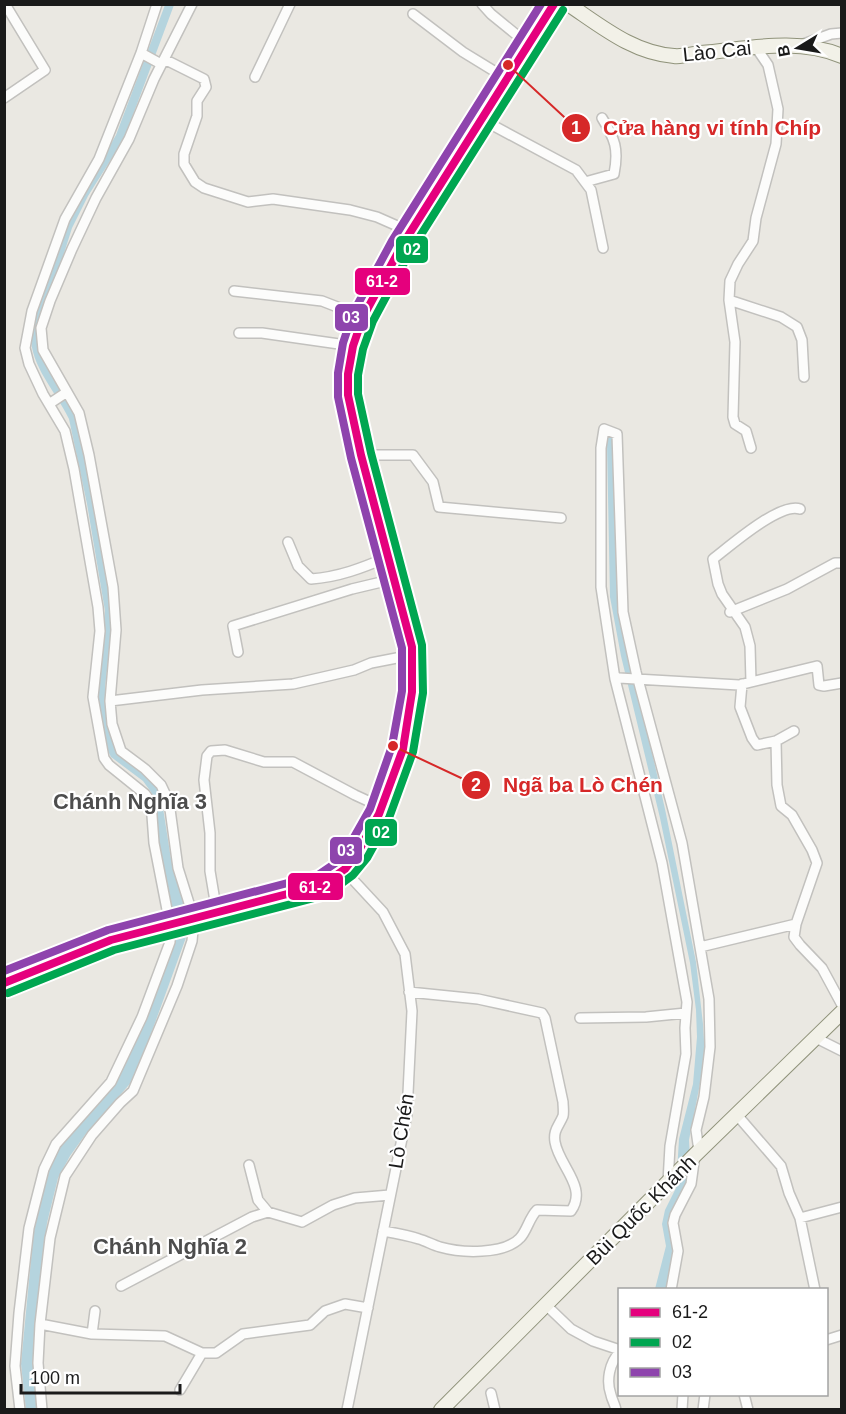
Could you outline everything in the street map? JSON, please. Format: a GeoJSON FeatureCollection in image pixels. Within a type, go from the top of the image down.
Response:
{"type":"FeatureCollection","features":[{"type":"Feature","properties":{"kind":"main road"},"geometry":{"type":"LineString","coordinates":[[4,983],[111,940],[322,885],[344,870],[362,845],[398,765],[411,707],[412,655],[348,395],[348,374],[353,346],[363,317],[382,280],[554,4]]}},
{"type":"Feature","properties":{"kind":"main road","name":"Lào Cai"},"geometry":{"type":"LineString","coordinates":[[568,4],[618,37],[642,49],[675,56],[755,46],[799,45],[818,48],[842,56]]}},
{"type":"Feature","properties":{"kind":"main road","name":"Bùi Quốc Khánh"},"geometry":{"type":"LineString","coordinates":[[441,1410],[697,1153],[842,1012]]}},
{"type":"Feature","properties":{"kind":"street"},"geometry":{"type":"LineString","coordinates":[[4,98],[45,70],[5,4]]}},
{"type":"Feature","properties":{"kind":"street"},"geometry":{"type":"LineString","coordinates":[[20,1410],[15,1366],[19,1313],[29,1228],[44,1169],[56,1144],[111,1082],[130,1044],[170,942],[171,925],[154,843],[151,802],[145,794],[110,765],[104,755],[93,697],[100,631],[98,608],[65,431],[28,364],[25,348],[32,310],[65,219],[99,159],[141,53],[157,4]]}},
{"type":"Feature","properties":{"kind":"street"},"geometry":{"type":"LineString","coordinates":[[42,1410],[38,1363],[40,1324],[50,1238],[65,1176],[77,1155],[97,1129],[133,1091],[189,952],[192,941],[192,919],[178,868],[169,802],[161,785],[145,769],[121,751],[112,724],[110,701],[116,630],[113,587],[79,413],[43,350],[41,328],[69,256],[96,198],[129,139],[163,61],[192,4]]}},
{"type":"Feature","properties":{"kind":"street"},"geometry":{"type":"LineString","coordinates":[[255,77],[290,4]]}},
{"type":"Feature","properties":{"kind":"street"},"geometry":{"type":"LineString","coordinates":[[482,4],[529,45]]}},
{"type":"Feature","properties":{"kind":"street"},"geometry":{"type":"LineString","coordinates":[[413,14],[463,52],[507,79]]}},
{"type":"Feature","properties":{"kind":"street"},"geometry":{"type":"LineString","coordinates":[[799,45],[831,34],[842,33]]}},
{"type":"Feature","properties":{"kind":"street"},"geometry":{"type":"LineString","coordinates":[[751,448],[746,431],[735,424],[733,417],[735,342],[729,300],[730,280],[753,241],[756,218],[776,144],[778,109],[768,65],[755,46]]}},
{"type":"Feature","properties":{"kind":"street"},"geometry":{"type":"LineString","coordinates":[[141,53],[204,79],[206,83],[197,101],[197,116],[184,154],[184,164],[195,182],[204,188],[248,202],[273,199],[307,206],[350,210],[377,217],[411,232]]}},
{"type":"Feature","properties":{"kind":"street"},"geometry":{"type":"LineString","coordinates":[[585,182],[614,174],[618,157],[614,136],[602,118]]}},
{"type":"Feature","properties":{"kind":"street"},"geometry":{"type":"LineString","coordinates":[[481,119],[576,170],[591,190],[603,248]]}},
{"type":"Feature","properties":{"kind":"street"},"geometry":{"type":"LineString","coordinates":[[55,250],[69,256]]}},
{"type":"Feature","properties":{"kind":"street"},"geometry":{"type":"LineString","coordinates":[[234,291],[322,301],[363,317]]}},
{"type":"Feature","properties":{"kind":"street"},"geometry":{"type":"LineString","coordinates":[[729,300],[781,317],[797,327],[802,340],[804,377]]}},
{"type":"Feature","properties":{"kind":"street"},"geometry":{"type":"LineString","coordinates":[[239,333],[262,333],[353,346]]}},
{"type":"Feature","properties":{"kind":"street"},"geometry":{"type":"LineString","coordinates":[[49,404],[67,392]]}},
{"type":"Feature","properties":{"kind":"street"},"geometry":{"type":"LineString","coordinates":[[671,1179],[671,1139],[686,1054],[687,1002],[662,862],[615,679],[602,587],[601,448],[604,429],[617,434],[623,612],[637,680],[682,843],[709,999],[710,1047],[704,1097],[696,1130],[697,1153],[691,1184],[673,1223],[678,1251],[671,1288]]}},
{"type":"Feature","properties":{"kind":"street"},"geometry":{"type":"LineString","coordinates":[[361,455],[413,455],[433,482],[439,507],[561,518]]}},
{"type":"Feature","properties":{"kind":"street"},"geometry":{"type":"LineString","coordinates":[[794,731],[776,741],[758,745],[752,738],[740,707],[752,666],[746,627],[732,611],[722,594],[713,559],[758,525],[790,508],[800,509]]}},
{"type":"Feature","properties":{"kind":"street"},"geometry":{"type":"LineString","coordinates":[[288,542],[298,566],[310,579],[333,577],[359,570],[388,557]]}},
{"type":"Feature","properties":{"kind":"street"},"geometry":{"type":"LineString","coordinates":[[732,611],[787,589],[835,563],[842,563]]}},
{"type":"Feature","properties":{"kind":"street"},"geometry":{"type":"LineString","coordinates":[[238,652],[233,627],[352,589],[394,579]]}},
{"type":"Feature","properties":{"kind":"street"},"geometry":{"type":"LineString","coordinates":[[110,701],[202,690],[293,684],[354,670],[371,663],[412,655]]}},
{"type":"Feature","properties":{"kind":"street"},"geometry":{"type":"LineString","coordinates":[[619,678],[746,683],[817,666],[819,685],[842,683]]}},
{"type":"Feature","properties":{"kind":"street"},"geometry":{"type":"LineString","coordinates":[[776,741],[777,785],[781,806],[792,815],[813,850],[817,863],[796,924],[794,937],[822,968],[842,1005]]}},
{"type":"Feature","properties":{"kind":"street"},"geometry":{"type":"LineString","coordinates":[[217,913],[210,872],[210,833],[204,780],[207,756],[212,751],[225,750],[264,762],[293,762],[381,807]]}},
{"type":"Feature","properties":{"kind":"street"},"geometry":{"type":"LineString","coordinates":[[104,755],[121,751]]}},
{"type":"Feature","properties":{"kind":"street","name":"Lò Chén"},"geometry":{"type":"LineString","coordinates":[[344,870],[383,912],[405,954],[412,1011],[407,1114],[347,1410]]}},
{"type":"Feature","properties":{"kind":"street"},"geometry":{"type":"LineString","coordinates":[[700,947],[796,924]]}},
{"type":"Feature","properties":{"kind":"street"},"geometry":{"type":"LineString","coordinates":[[383,1231],[419,1239],[439,1247],[482,1251],[503,1247],[520,1238],[537,1210],[571,1211],[576,1202],[577,1188],[556,1144],[555,1131],[564,1115],[563,1102],[542,1013],[478,999],[410,992]]}},
{"type":"Feature","properties":{"kind":"street"},"geometry":{"type":"LineString","coordinates":[[580,1018],[646,1017],[687,1013]]}},
{"type":"Feature","properties":{"kind":"street"},"geometry":{"type":"LineString","coordinates":[[816,1038],[842,1051]]}},
{"type":"Feature","properties":{"kind":"street"},"geometry":{"type":"LineString","coordinates":[[737,1115],[781,1166],[800,1218],[815,1288]]}},
{"type":"Feature","properties":{"kind":"street"},"geometry":{"type":"LineString","coordinates":[[80,1116],[97,1129]]}},
{"type":"Feature","properties":{"kind":"street"},"geometry":{"type":"LineString","coordinates":[[249,1165],[258,1200],[268,1212]]}},
{"type":"Feature","properties":{"kind":"street"},"geometry":{"type":"LineString","coordinates":[[121,1286],[252,1217],[268,1212],[302,1222],[333,1205],[355,1198],[390,1195]]}},
{"type":"Feature","properties":{"kind":"street"},"geometry":{"type":"LineString","coordinates":[[800,1218],[842,1208]]}},
{"type":"Feature","properties":{"kind":"street"},"geometry":{"type":"LineString","coordinates":[[40,1324],[93,1334],[165,1336],[201,1353],[216,1353],[243,1335],[310,1325],[325,1311],[345,1304],[368,1308]]}},
{"type":"Feature","properties":{"kind":"street"},"geometry":{"type":"LineString","coordinates":[[546,1305],[572,1329],[593,1341],[618,1350]]}},
{"type":"Feature","properties":{"kind":"street"},"geometry":{"type":"LineString","coordinates":[[93,1334],[95,1311]]}},
{"type":"Feature","properties":{"kind":"street"},"geometry":{"type":"LineString","coordinates":[[180,1390],[201,1353]]}},
{"type":"Feature","properties":{"kind":"street"},"geometry":{"type":"LineString","coordinates":[[616,1410],[610,1394],[609,1374],[613,1359],[618,1353]]}},
{"type":"Feature","properties":{"kind":"street"},"geometry":{"type":"LineString","coordinates":[[491,1393],[495,1410]]}},
{"type":"Feature","properties":{"kind":"water"},"geometry":{"type":"Polygon","coordinates":[[[165,5],[174,5],[124,139],[88,196],[72,228],[38,336],[77,416],[114,611],[105,687],[112,740],[118,752],[160,789],[171,859],[183,898],[188,932],[135,1078],[85,1135],[58,1178],[47,1223],[36,1317],[34,1369],[39,1409],[26,1410],[21,1364],[34,1229],[48,1164],[74,1125],[120,1074],[173,935],[169,891],[151,792],[143,781],[111,757],[104,743],[97,687],[105,611],[87,504],[69,419],[36,362],[31,338],[32,324],[64,225],[116,135],[165,5]]]}},
{"type":"Feature","properties":{"kind":"water"},"geometry":{"type":"Polygon","coordinates":[[[608,434],[612,437],[618,586],[625,636],[665,809],[696,962],[703,1024],[705,1058],[689,1140],[691,1176],[670,1222],[675,1248],[667,1288],[655,1288],[666,1246],[662,1224],[665,1210],[676,1188],[679,1139],[693,1084],[697,1037],[696,1010],[690,963],[660,818],[621,656],[610,597],[608,434]]]}},
{"type":"Feature","properties":{"kind":"transit line","name":"03"},"geometry":{"type":"LineString","coordinates":[[4,971],[108,930],[318,875],[337,862],[370,809],[392,746],[402,691],[402,648],[351,458],[338,397],[338,373],[343,343],[353,313],[392,241],[541,4]]}},
{"type":"Feature","properties":{"kind":"transit line","name":"61-2"},"geometry":{"type":"LineString","coordinates":[[4,983],[111,940],[322,885],[345,869],[358,852],[379,814],[403,749],[412,692],[412,647],[361,455],[348,395],[348,374],[353,346],[363,317],[401,247],[554,4]]}},
{"type":"Feature","properties":{"kind":"transit line","name":"02"},"geometry":{"type":"LineString","coordinates":[[8,993],[114,950],[326,895],[353,875],[367,858],[389,818],[413,752],[423,693],[422,645],[371,453],[358,394],[358,375],[363,349],[373,321],[410,252],[563,10]]}},
{"type":"Feature","properties":{"kind":"place","name":"Cửa hàng vi tính Chíp"},"geometry":{"type":"Point","coordinates":[508,65]}},
{"type":"Feature","properties":{"kind":"place","name":"Ngã ba Lò Chén"},"geometry":{"type":"Point","coordinates":[393,746]}},
{"type":"Feature","properties":{"kind":"district","name":"Chánh Nghĩa 3"},"geometry":{"type":"Point","coordinates":[130,801]}},
{"type":"Feature","properties":{"kind":"district","name":"Chánh Nghĩa 2"},"geometry":{"type":"Point","coordinates":[170,1246]}}]}
